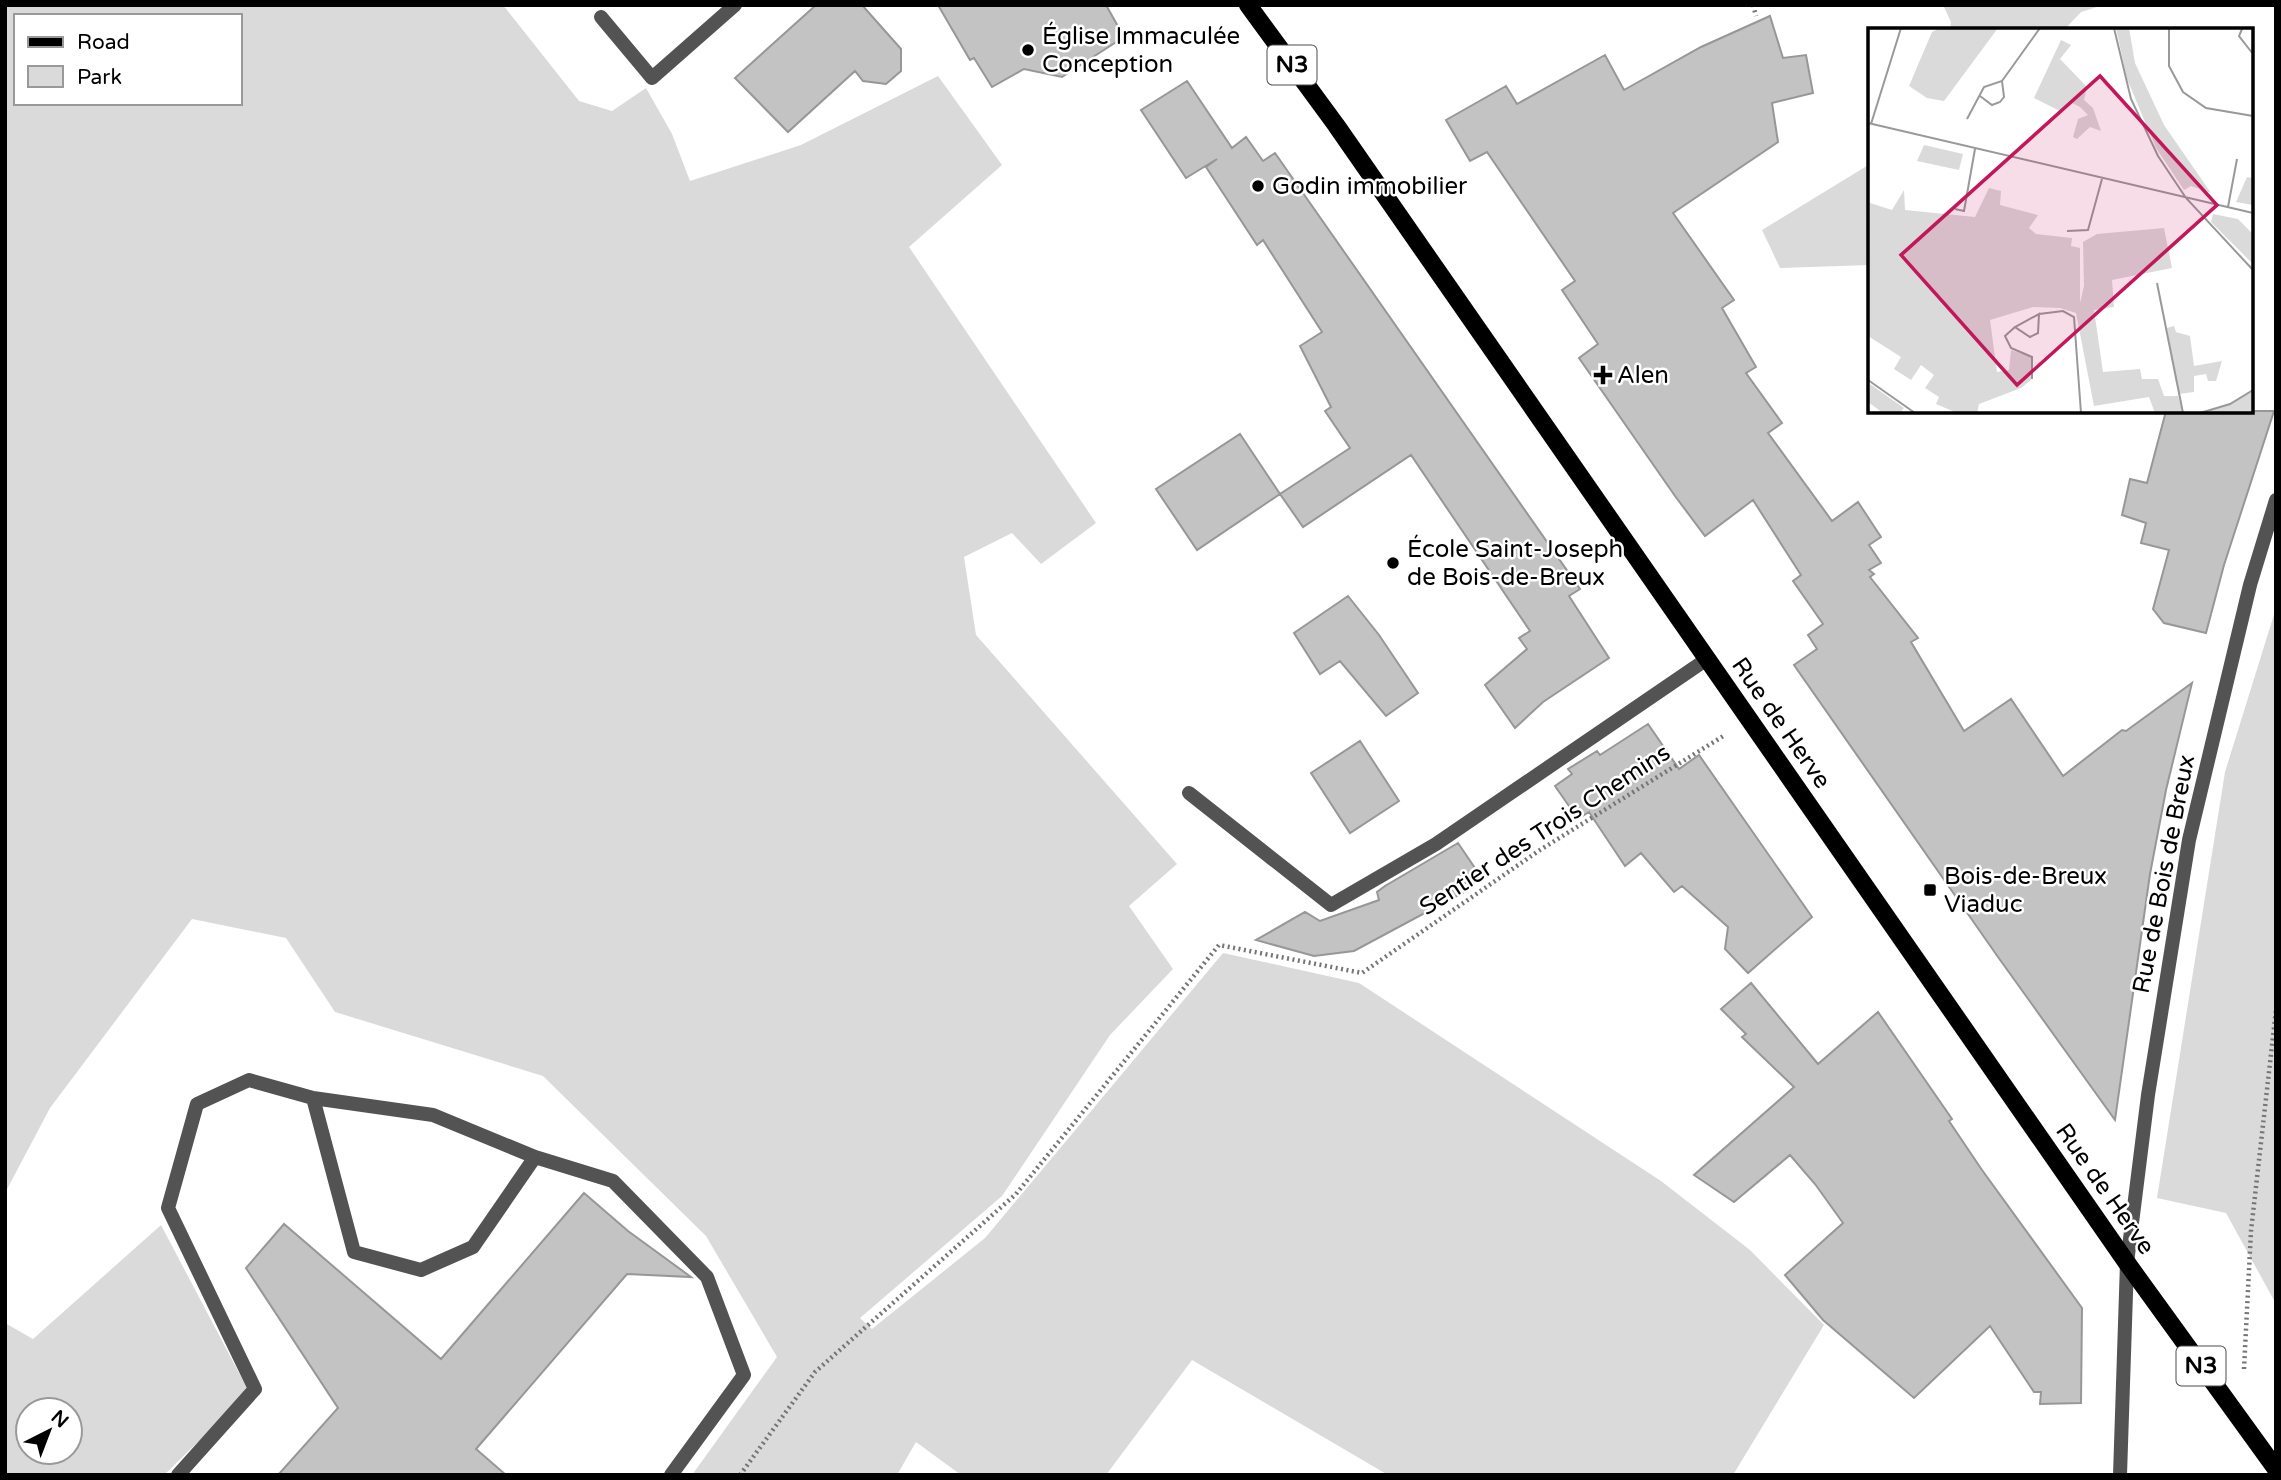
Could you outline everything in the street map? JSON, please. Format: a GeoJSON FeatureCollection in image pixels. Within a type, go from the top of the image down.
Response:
{"type":"FeatureCollection","features":[{"type":"Feature","properties":{"kind":"main road","name":"Rue de Herve"},"geometry":{"type":"LineString","coordinates":[[1248,5],[1336,125],[2127,1263],[2276,1469]]}},
{"type":"Feature","properties":{"kind":"street"},"geometry":{"type":"LineString","coordinates":[[601,17],[652,78],[735,5]]}},
{"type":"Feature","properties":{"kind":"street","name":"Rue de Bois de Breux"},"geometry":{"type":"LineString","coordinates":[[2120,1475],[2127,1263],[2146,1108],[2189,840],[2250,585],[2276,500]]}},
{"type":"Feature","properties":{"kind":"street"},"geometry":{"type":"LineString","coordinates":[[1189,793],[1331,905],[1436,844],[1707,659]]}},
{"type":"Feature","properties":{"kind":"street"},"geometry":{"type":"LineString","coordinates":[[177,1475],[255,1389],[168,1208],[197,1104],[249,1080],[313,1098],[433,1115],[535,1157],[613,1181],[707,1277],[744,1375],[671,1475]]}},
{"type":"Feature","properties":{"kind":"street"},"geometry":{"type":"LineString","coordinates":[[313,1098],[354,1252],[421,1270],[473,1247],[535,1157]]}},
{"type":"Feature","properties":{"kind":"path"},"geometry":{"type":"LineString","coordinates":[[1753,5],[1756,16]]}},
{"type":"Feature","properties":{"kind":"path","name":"Sentier des Trois Chemins"},"geometry":{"type":"LineString","coordinates":[[740,1475],[816,1372],[1016,1194],[1219,945],[1362,973],[1541,850],[1749,720]]}},
{"type":"Feature","properties":{"kind":"path"},"geometry":{"type":"LineString","coordinates":[[2244,1380],[2251,1231],[2276,1010]]}},
{"type":"Feature","properties":{"kind":"green space"},"geometry":{"type":"Polygon","coordinates":[[[5,5],[503,5],[579,101],[612,111],[646,88],[672,134],[690,181],[801,145],[938,76],[1002,165],[909,247],[1096,523],[1041,564],[1012,533],[964,557],[976,635],[1177,864],[1129,906],[1173,969],[1110,1035],[1002,1196],[860,1318],[872,1329],[985,1238],[1223,953],[1359,983],[1661,1181],[1750,1250],[1824,1325],[1733,1475],[1388,1475],[1192,1360],[1106,1475],[961,1475],[916,1442],[897,1475],[692,1475],[777,1357],[706,1236],[543,1076],[335,1012],[286,938],[192,919],[50,1108],[5,1193],[5,5]]]}},
{"type":"Feature","properties":{"kind":"green space"},"geometry":{"type":"Polygon","coordinates":[[[1943,5],[2103,5],[2081,12],[2066,28],[1950,28],[1951,22],[1943,5]]]}},
{"type":"Feature","properties":{"kind":"green space"},"geometry":{"type":"Polygon","coordinates":[[[1868,165],[1868,265],[1780,268],[1762,230],[1868,165]]]}},
{"type":"Feature","properties":{"kind":"green space"},"geometry":{"type":"Polygon","coordinates":[[[2276,608],[2276,1304],[2226,1213],[2157,1198],[2225,772],[2276,608]]]}},
{"type":"Feature","properties":{"kind":"green space"},"geometry":{"type":"Polygon","coordinates":[[[161,1225],[249,1392],[164,1475],[5,1475],[5,1323],[33,1339],[161,1225]]]}},
{"type":"Feature","properties":{"kind":"building"},"geometry":{"type":"Polygon","coordinates":[[[816,5],[862,5],[901,49],[901,71],[886,84],[863,81],[855,71],[788,132],[735,78],[816,5]]]}},
{"type":"Feature","properties":{"kind":"building","name":"Église Immaculée Conception"},"geometry":{"type":"Polygon","coordinates":[[[938,5],[1106,5],[1124,37],[1062,77],[1024,69],[992,87],[974,58],[970,60],[938,5]]]}},
{"type":"Feature","properties":{"kind":"building"},"geometry":{"type":"Polygon","coordinates":[[[1770,16],[1783,58],[1806,55],[1813,93],[1772,103],[1778,142],[1673,213],[1734,300],[1722,308],[1756,367],[1746,373],[1782,423],[1768,433],[1832,521],[1858,502],[1881,537],[1869,545],[1881,563],[1869,570],[1874,574],[1870,577],[1918,638],[1911,642],[1964,731],[2011,699],[2063,776],[2122,730],[2126,731],[2192,683],[2166,790],[2150,874],[2115,1120],[1794,665],[1817,649],[1808,635],[1823,624],[1793,581],[1801,575],[1753,500],[1705,536],[1579,358],[1598,344],[1562,290],[1575,281],[1487,152],[1470,161],[1446,120],[1506,86],[1517,104],[1605,55],[1624,90],[1701,47],[1770,16]]]}},
{"type":"Feature","properties":{"kind":"building"},"geometry":{"type":"Polygon","coordinates":[[[1187,81],[1232,148],[1246,137],[1263,161],[1275,153],[1580,589],[1569,596],[1609,658],[1543,702],[1515,728],[1485,685],[1527,649],[1519,638],[1530,631],[1411,455],[1303,527],[1280,494],[1350,448],[1325,411],[1331,407],[1300,346],[1322,332],[1263,240],[1257,245],[1206,167],[1217,159],[1186,178],[1141,110],[1187,81]]]}},
{"type":"Feature","properties":{"kind":"building"},"geometry":{"type":"Polygon","coordinates":[[[2274,411],[2224,565],[2206,633],[2164,623],[2153,609],[2169,550],[2141,543],[2146,523],[2122,515],[2130,479],[2147,483],[2165,413],[2274,411]]]}},
{"type":"Feature","properties":{"kind":"building"},"geometry":{"type":"Polygon","coordinates":[[[1240,434],[1280,494],[1197,550],[1156,489],[1240,434]]]}},
{"type":"Feature","properties":{"kind":"building"},"geometry":{"type":"Polygon","coordinates":[[[1348,596],[1379,635],[1418,693],[1386,716],[1340,661],[1320,674],[1294,633],[1348,596]]]}},
{"type":"Feature","properties":{"kind":"building"},"geometry":{"type":"Polygon","coordinates":[[[1648,724],[1679,769],[1699,755],[1812,917],[1748,973],[1725,949],[1728,927],[1682,886],[1674,892],[1641,853],[1625,866],[1589,812],[1578,819],[1555,786],[1572,774],[1568,769],[1597,751],[1600,755],[1648,724]]]}},
{"type":"Feature","properties":{"kind":"building"},"geometry":{"type":"Polygon","coordinates":[[[1360,741],[1399,801],[1350,833],[1311,773],[1360,741]]]}},
{"type":"Feature","properties":{"kind":"building"},"geometry":{"type":"Polygon","coordinates":[[[1458,843],[1479,874],[1461,886],[1464,892],[1354,951],[1314,956],[1256,940],[1305,912],[1320,921],[1379,900],[1377,892],[1385,886],[1458,843]]]}},
{"type":"Feature","properties":{"kind":"building"},"geometry":{"type":"Polygon","coordinates":[[[1751,983],[1818,1064],[1878,1012],[1952,1119],[1949,1121],[1982,1170],[2082,1308],[2081,1403],[2040,1404],[2041,1392],[2034,1392],[1990,1326],[1914,1398],[1823,1320],[1785,1275],[1843,1223],[1790,1155],[1734,1202],[1694,1175],[1794,1087],[1742,1037],[1746,1034],[1721,1009],[1751,983]]]}},
{"type":"Feature","properties":{"kind":"building"},"geometry":{"type":"Polygon","coordinates":[[[584,1193],[628,1231],[691,1277],[627,1274],[476,1449],[506,1475],[278,1475],[338,1408],[246,1268],[284,1224],[441,1359],[584,1193]]]}},
{"type":"Feature","properties":{"kind":"place","name":"Église Immaculée Conception"},"geometry":{"type":"Point","coordinates":[1028,50]}},
{"type":"Feature","properties":{"kind":"place","name":"Godin immobilier"},"geometry":{"type":"Point","coordinates":[1258,186]}},
{"type":"Feature","properties":{"kind":"place","name":"Alen"},"geometry":{"type":"Point","coordinates":[1603,375]}},
{"type":"Feature","properties":{"kind":"place","name":"École Saint-Joseph de Bois-de-Breux"},"geometry":{"type":"Point","coordinates":[1393,563]}},
{"type":"Feature","properties":{"kind":"place","name":"Bois-de-Breux Viaduc"},"geometry":{"type":"Point","coordinates":[1930,890]}}]}
